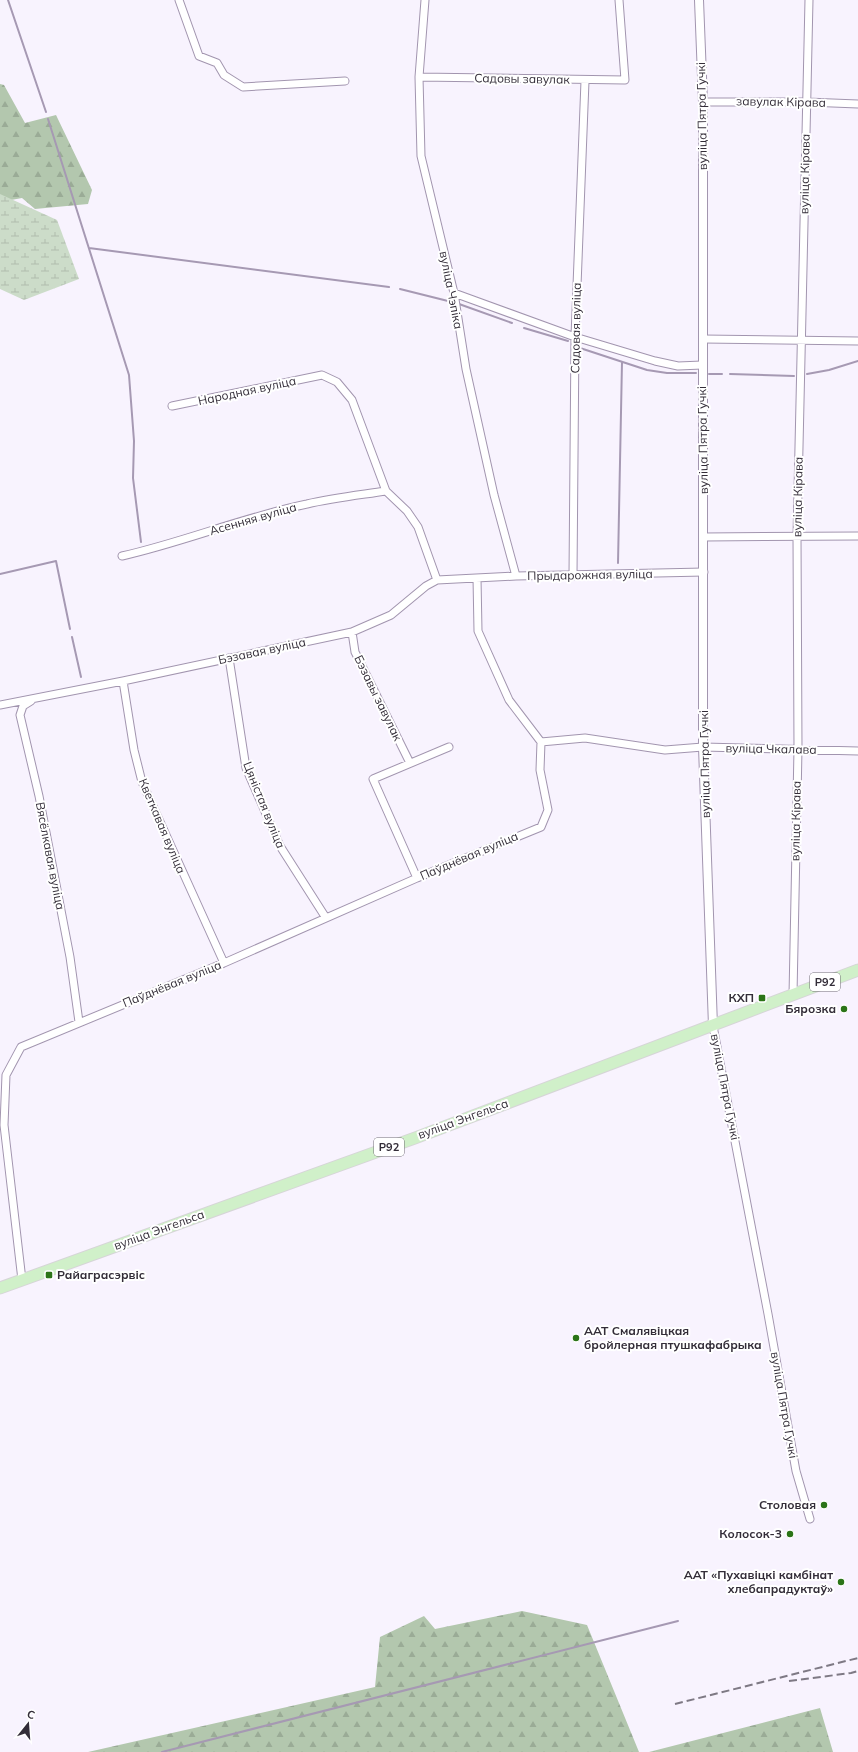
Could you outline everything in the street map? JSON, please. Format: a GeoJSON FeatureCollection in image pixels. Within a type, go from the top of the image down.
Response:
{"type":"FeatureCollection","features":[{"type":"Feature","properties":{"kind":"main road","name":"вуліца Энгельса"},"geometry":{"type":"LineString","coordinates":[[22,1280],[415,1138],[858,970]]}},
{"type":"Feature","properties":{"kind":"main road","name":"Р92"},"geometry":{"type":"LineString","coordinates":[[0,1288],[22,1280]]}},
{"type":"Feature","properties":{"kind":"street"},"geometry":{"type":"LineString","coordinates":[[179,0],[199,56],[217,62],[224,75],[243,86],[345,81]]}},
{"type":"Feature","properties":{"kind":"street","name":"вуліца Чэпіка"},"geometry":{"type":"LineString","coordinates":[[425,0],[419,77],[421,156],[454,293],[466,369],[494,495],[516,576]]}},
{"type":"Feature","properties":{"kind":"street","name":"Садовы завулак"},"geometry":{"type":"LineString","coordinates":[[419,77],[584,81],[625,80],[619,0]]}},
{"type":"Feature","properties":{"kind":"street","name":"вуліца Пятра Гучкі"},"geometry":{"type":"LineString","coordinates":[[699,0],[703,102],[703,747],[713,1026],[768,1314],[796,1471],[810,1519]]}},
{"type":"Feature","properties":{"kind":"street","name":"вуліца Кірава"},"geometry":{"type":"LineString","coordinates":[[793,995],[798,749],[797,536],[809,0]]}},
{"type":"Feature","properties":{"kind":"street","name":"Садовая вуліца"},"geometry":{"type":"LineString","coordinates":[[573,576],[575,337],[584,81]]}},
{"type":"Feature","properties":{"kind":"street","name":"завулак Кірава"},"geometry":{"type":"LineString","coordinates":[[703,102],[807,102],[858,104]]}},
{"type":"Feature","properties":{"kind":"street"},"geometry":{"type":"LineString","coordinates":[[454,293],[575,337],[655,361],[678,366],[702,365]]}},
{"type":"Feature","properties":{"kind":"street"},"geometry":{"type":"LineString","coordinates":[[703,339],[858,341]]}},
{"type":"Feature","properties":{"kind":"street","name":"Народная вуліца"},"geometry":{"type":"LineString","coordinates":[[172,406],[322,375],[337,382],[352,400],[386,491]]}},
{"type":"Feature","properties":{"kind":"street"},"geometry":{"type":"LineString","coordinates":[[386,491],[407,511],[418,527],[437,580],[477,578],[478,631],[509,700],[541,742]]}},
{"type":"Feature","properties":{"kind":"street","name":"Асенняя вуліца"},"geometry":{"type":"LineString","coordinates":[[122,556],[159,547],[229,525],[307,504],[386,491]]}},
{"type":"Feature","properties":{"kind":"street"},"geometry":{"type":"LineString","coordinates":[[704,537],[858,536]]}},
{"type":"Feature","properties":{"kind":"street","name":"Прыдарожная вуліца"},"geometry":{"type":"LineString","coordinates":[[477,578],[704,572]]}},
{"type":"Feature","properties":{"kind":"street","name":"Бэзавая вуліца"},"geometry":{"type":"LineString","coordinates":[[0,705],[123,681],[352,632],[391,616],[426,586],[437,580]]}},
{"type":"Feature","properties":{"kind":"street","name":"Бэзавы завулак"},"geometry":{"type":"LineString","coordinates":[[352,632],[355,652],[410,763]]}},
{"type":"Feature","properties":{"kind":"street","name":"Цяністая вуліца"},"geometry":{"type":"LineString","coordinates":[[229,658],[246,768],[280,846],[326,918]]}},
{"type":"Feature","properties":{"kind":"street","name":"Кветкавая вуліца"},"geometry":{"type":"LineString","coordinates":[[123,681],[134,750],[142,782],[224,963]]}},
{"type":"Feature","properties":{"kind":"street","name":"Вясёлкавая вуліца"},"geometry":{"type":"LineString","coordinates":[[35,699],[23,706],[20,715],[38,796],[70,957],[79,1022]]}},
{"type":"Feature","properties":{"kind":"street","name":"вуліца Чкалава"},"geometry":{"type":"LineString","coordinates":[[541,742],[585,738],[665,750],[703,747],[858,751]]}},
{"type":"Feature","properties":{"kind":"street","name":"Паўднёвая вуліца"},"geometry":{"type":"LineString","coordinates":[[22,1280],[4,1125],[6,1075],[21,1047],[224,963],[417,878],[541,827],[548,810],[540,770],[541,742]]}},
{"type":"Feature","properties":{"kind":"street"},"geometry":{"type":"LineString","coordinates":[[417,878],[373,779],[449,747]]}},
{"type":"Feature","properties":{"kind":"green space"},"geometry":{"type":"Polygon","coordinates":[[[0,84],[4,85],[25,123],[56,115],[92,190],[88,204],[35,209],[22,198],[0,202],[0,84]]]}},
{"type":"Feature","properties":{"kind":"green space"},"geometry":{"type":"Polygon","coordinates":[[[0,194],[57,220],[79,279],[24,300],[0,289],[0,194]]]}},
{"type":"Feature","properties":{"kind":"green space"},"geometry":{"type":"Polygon","coordinates":[[[522,1611],[587,1625],[639,1752],[88,1752],[375,1687],[380,1637],[424,1616],[435,1629],[522,1611]]]}},
{"type":"Feature","properties":{"kind":"green space"},"geometry":{"type":"Polygon","coordinates":[[[820,1708],[833,1752],[649,1752],[820,1708]]]}},
{"type":"Feature","properties":{"kind":"waterway"},"geometry":{"type":"LineString","coordinates":[[8,0],[46,112]]}},
{"type":"Feature","properties":{"kind":"waterway"},"geometry":{"type":"LineString","coordinates":[[48,119],[129,375],[134,441],[133,478],[141,542]]}},
{"type":"Feature","properties":{"kind":"waterway"},"geometry":{"type":"LineString","coordinates":[[89,248],[389,287]]}},
{"type":"Feature","properties":{"kind":"waterway"},"geometry":{"type":"LineString","coordinates":[[400,289],[448,301]]}},
{"type":"Feature","properties":{"kind":"waterway"},"geometry":{"type":"LineString","coordinates":[[459,304],[512,323]]}},
{"type":"Feature","properties":{"kind":"waterway"},"geometry":{"type":"LineString","coordinates":[[524,328],[568,341]]}},
{"type":"Feature","properties":{"kind":"waterway"},"geometry":{"type":"LineString","coordinates":[[580,348],[647,370],[667,373],[696,373]]}},
{"type":"Feature","properties":{"kind":"waterway"},"geometry":{"type":"LineString","coordinates":[[807,374],[829,370],[858,361]]}},
{"type":"Feature","properties":{"kind":"waterway"},"geometry":{"type":"LineString","coordinates":[[618,563],[622,362]]}},
{"type":"Feature","properties":{"kind":"waterway"},"geometry":{"type":"LineString","coordinates":[[709,374],[722,374]]}},
{"type":"Feature","properties":{"kind":"waterway"},"geometry":{"type":"LineString","coordinates":[[730,374],[794,376]]}},
{"type":"Feature","properties":{"kind":"waterway"},"geometry":{"type":"LineString","coordinates":[[0,574],[56,561],[70,629]]}},
{"type":"Feature","properties":{"kind":"waterway"},"geometry":{"type":"LineString","coordinates":[[72,637],[81,677]]}},
{"type":"Feature","properties":{"kind":"waterway"},"geometry":{"type":"LineString","coordinates":[[162,1752],[678,1621]]}},
{"type":"Feature","properties":{"kind":"railway"},"geometry":{"type":"LineString","coordinates":[[675,1704],[858,1658]]}},
{"type":"Feature","properties":{"kind":"railway"},"geometry":{"type":"LineString","coordinates":[[789,1681],[858,1671]]}},
{"type":"Feature","properties":{"kind":"place","name":"КХП"},"geometry":{"type":"Point","coordinates":[762,998]}},
{"type":"Feature","properties":{"kind":"place","name":"Бярозка"},"geometry":{"type":"Point","coordinates":[844,1009]}},
{"type":"Feature","properties":{"kind":"place","name":"Райаграсэрвіс"},"geometry":{"type":"Point","coordinates":[49,1275]}},
{"type":"Feature","properties":{"kind":"place","name":"ААТ Смалявіцкая бройлерная птушкафабрыка"},"geometry":{"type":"Point","coordinates":[576,1338]}},
{"type":"Feature","properties":{"kind":"place","name":"Столовая"},"geometry":{"type":"Point","coordinates":[824,1505]}},
{"type":"Feature","properties":{"kind":"place","name":"Колосок-3"},"geometry":{"type":"Point","coordinates":[790,1534]}},
{"type":"Feature","properties":{"kind":"place","name":"ААТ «Пухавіцкі камбінат хлебапрадуктаў»"},"geometry":{"type":"Point","coordinates":[841,1582]}}]}
